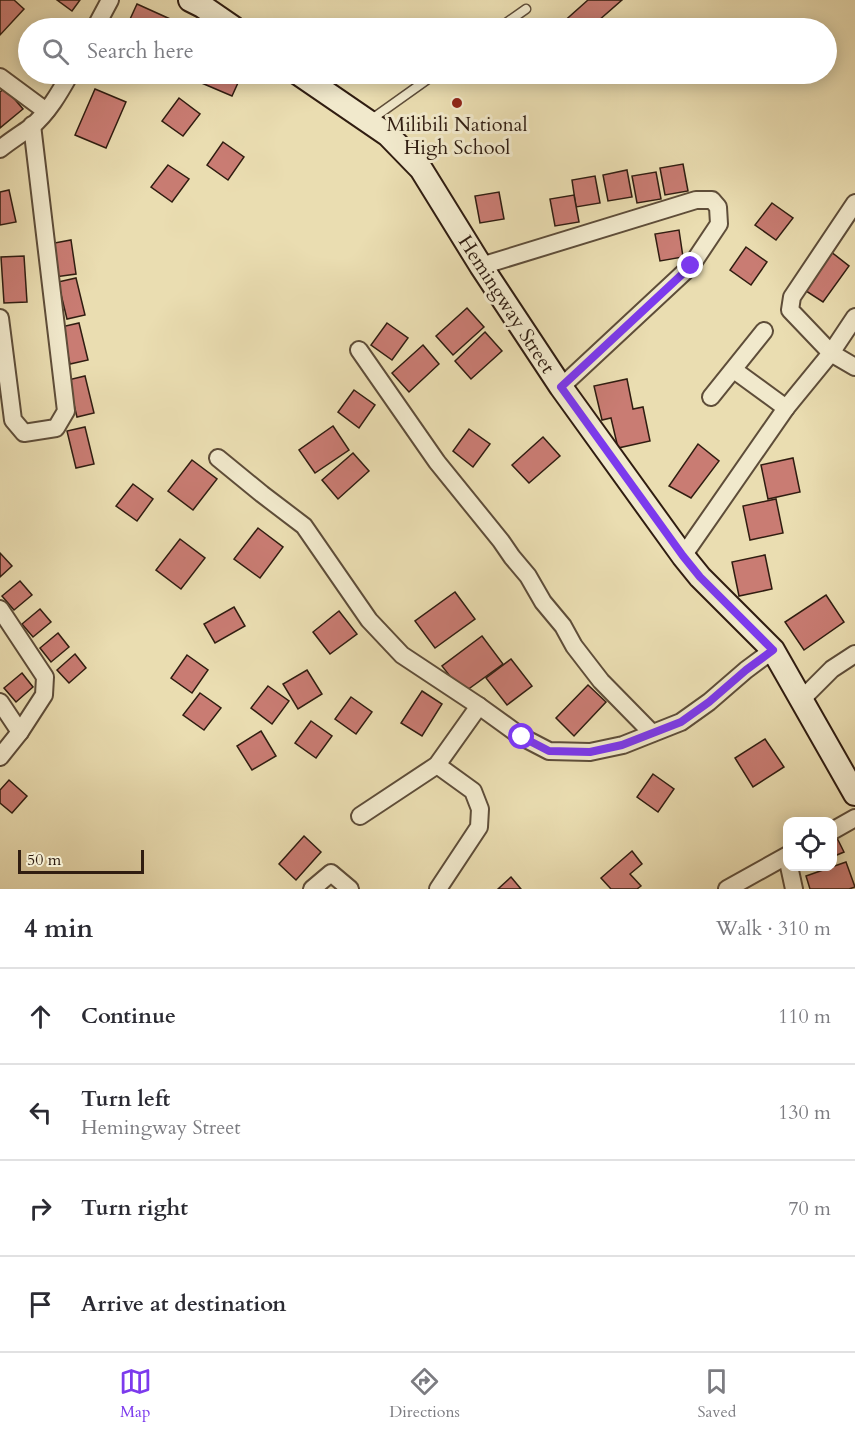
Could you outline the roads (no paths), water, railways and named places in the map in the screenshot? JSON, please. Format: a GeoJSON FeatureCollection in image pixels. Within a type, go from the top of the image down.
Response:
{"type":"FeatureCollection","features":[{"type":"Feature","properties":{"kind":"main road"},"geometry":{"type":"LineString","coordinates":[[190,0],[219,18]]}},
{"type":"Feature","properties":{"kind":"main road","name":"Hemingway Street"},"geometry":{"type":"LineString","coordinates":[[314,84],[388,135],[421,169],[481,266],[561,387],[683,556],[700,577],[773,650],[855,794]]}},
{"type":"Feature","properties":{"kind":"street"},"geometry":{"type":"LineString","coordinates":[[100,18],[110,0]]}},
{"type":"Feature","properties":{"kind":"street"},"geometry":{"type":"LineString","coordinates":[[0,77],[46,111]]}},
{"type":"Feature","properties":{"kind":"street"},"geometry":{"type":"LineString","coordinates":[[0,149],[32,125],[46,111],[64,84]]}},
{"type":"Feature","properties":{"kind":"street"},"geometry":{"type":"LineString","coordinates":[[0,318],[13,420],[24,434],[56,428],[66,411],[32,125]]}},
{"type":"Feature","properties":{"kind":"street"},"geometry":{"type":"LineString","coordinates":[[481,266],[696,200],[712,200],[718,207],[719,225],[691,266],[561,387]]}},
{"type":"Feature","properties":{"kind":"street"},"geometry":{"type":"LineString","coordinates":[[855,203],[792,297],[790,310],[831,353],[855,367]]}},
{"type":"Feature","properties":{"kind":"street"},"geometry":{"type":"LineString","coordinates":[[683,556],[786,408],[831,353],[855,317]]}},
{"type":"Feature","properties":{"kind":"street"},"geometry":{"type":"LineString","coordinates":[[711,397],[764,331]]}},
{"type":"Feature","properties":{"kind":"street"},"geometry":{"type":"LineString","coordinates":[[359,350],[436,462],[528,576],[574,646],[602,681],[652,733]]}},
{"type":"Feature","properties":{"kind":"street"},"geometry":{"type":"LineString","coordinates":[[734,370],[786,408]]}},
{"type":"Feature","properties":{"kind":"street"},"geometry":{"type":"LineString","coordinates":[[218,458],[304,526],[369,620],[402,655],[522,737],[549,751],[590,752],[622,745],[681,722],[773,650]]}},
{"type":"Feature","properties":{"kind":"street"},"geometry":{"type":"LineString","coordinates":[[0,609],[45,676],[44,695],[20,732],[0,757]]}},
{"type":"Feature","properties":{"kind":"street"},"geometry":{"type":"LineString","coordinates":[[801,700],[832,669],[855,654]]}},
{"type":"Feature","properties":{"kind":"street"},"geometry":{"type":"LineString","coordinates":[[0,702],[20,732]]}},
{"type":"Feature","properties":{"kind":"street"},"geometry":{"type":"LineString","coordinates":[[360,816],[436,765],[479,706]]}},
{"type":"Feature","properties":{"kind":"street"},"geometry":{"type":"LineString","coordinates":[[436,765],[473,791],[480,809],[479,827],[438,889]]}},
{"type":"Feature","properties":{"kind":"street"},"geometry":{"type":"LineString","coordinates":[[837,828],[855,818]]}},
{"type":"Feature","properties":{"kind":"street"},"geometry":{"type":"LineString","coordinates":[[726,889],[783,858]]}},
{"type":"Feature","properties":{"kind":"street"},"geometry":{"type":"LineString","coordinates":[[790,871],[794,889]]}},
{"type":"Feature","properties":{"kind":"street"},"geometry":{"type":"LineString","coordinates":[[312,889],[331,873],[350,889]]}},
{"type":"Feature","properties":{"kind":"lane"},"geometry":{"type":"LineString","coordinates":[[513,18],[526,9]]}},
{"type":"Feature","properties":{"kind":"lane"},"geometry":{"type":"LineString","coordinates":[[368,121],[421,84]]}},
{"type":"Feature","properties":{"kind":"place","name":"Milibili National High School"},"geometry":{"type":"Point","coordinates":[457,103]}}]}
